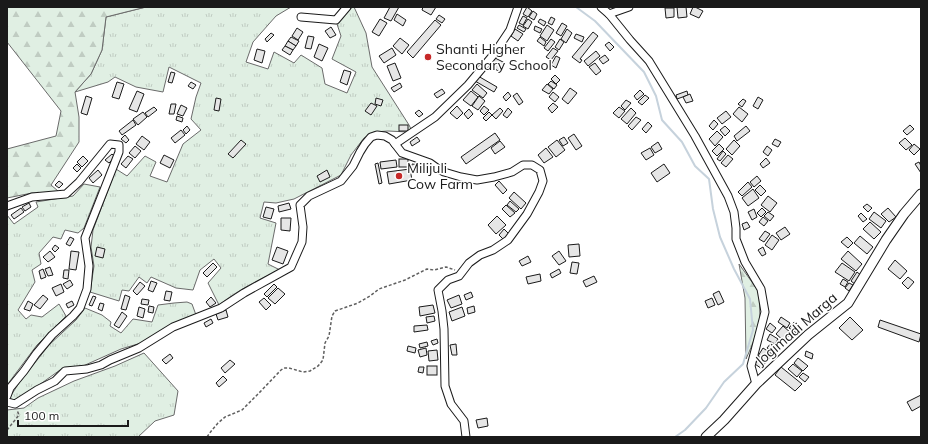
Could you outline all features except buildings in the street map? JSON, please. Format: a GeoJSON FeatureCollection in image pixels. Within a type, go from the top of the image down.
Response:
{"type":"FeatureCollection","features":[{"type":"Feature","properties":{"kind":"main road","name":"Jogimadi Marga"},"geometry":{"type":"LineString","coordinates":[[706,437],[724,420],[756,384],[808,335],[848,303],[886,240],[904,214],[921,194]]}},
{"type":"Feature","properties":{"kind":"street"},"geometry":{"type":"LineString","coordinates":[[301,18],[336,20],[347,7]]}},
{"type":"Feature","properties":{"kind":"street"},"geometry":{"type":"LineString","coordinates":[[395,144],[436,117],[468,85],[494,54],[510,30],[518,7]]}},
{"type":"Feature","properties":{"kind":"street"},"geometry":{"type":"LineString","coordinates":[[601,7],[609,14],[649,61],[709,160],[730,201],[734,212],[736,239],[746,262],[761,289],[765,312],[751,366],[756,384]]}},
{"type":"Feature","properties":{"kind":"street"},"geometry":{"type":"LineString","coordinates":[[609,14],[629,7]]}},
{"type":"Feature","properties":{"kind":"street"},"geometry":{"type":"LineString","coordinates":[[7,402],[15,404],[55,381],[65,371],[87,369],[101,365],[139,348],[173,327],[221,308],[244,293],[291,267],[302,242],[303,227],[300,205],[309,196],[341,181],[353,166],[365,144],[371,137],[377,135],[385,136],[392,140],[402,153],[430,163],[444,172],[461,177],[477,180],[494,177],[512,172],[523,165],[532,165],[540,170],[543,181],[539,192],[527,214],[508,240],[493,250],[480,255],[469,263],[459,276],[448,280],[438,290],[444,330],[445,386],[451,404],[464,421],[466,437]]}},
{"type":"Feature","properties":{"kind":"street"},"geometry":{"type":"LineString","coordinates":[[7,206],[32,197],[66,194],[79,182],[110,144],[119,145],[119,152],[85,238],[89,266],[87,289],[80,308],[52,335],[36,354],[10,388],[7,396]]}},
{"type":"Feature","properties":{"kind":"path"},"geometry":{"type":"LineString","coordinates":[[207,437],[215,426],[225,417],[242,410],[284,368],[303,372],[310,371],[318,366],[323,360],[325,343],[329,336],[332,316],[335,311],[358,302],[370,296],[379,289],[405,280],[427,269],[434,270],[446,267],[454,269],[459,276]]}},
{"type":"Feature","properties":{"kind":"path"},"geometry":{"type":"LineString","coordinates":[[7,430],[18,415],[15,404]]}},
{"type":"Feature","properties":{"kind":"green space"},"geometry":{"type":"Polygon","coordinates":[[[7,7],[146,7],[106,17],[102,50],[91,74],[75,92],[79,117],[79,142],[51,185],[58,191],[52,194],[32,193],[7,198],[7,149],[56,136],[61,111],[7,42],[7,7]]]}},
{"type":"Feature","properties":{"kind":"green space"},"geometry":{"type":"Polygon","coordinates":[[[146,7],[291,7],[276,16],[253,42],[246,62],[268,69],[274,52],[294,63],[301,55],[322,68],[325,84],[347,93],[356,72],[332,59],[341,36],[335,18],[354,7],[366,33],[372,67],[411,129],[408,132],[374,132],[364,138],[351,155],[341,175],[294,199],[276,203],[264,202],[260,218],[276,223],[268,264],[280,270],[248,286],[219,305],[208,283],[221,268],[214,259],[200,270],[193,290],[176,288],[151,277],[147,283],[139,277],[129,291],[122,290],[119,301],[90,292],[94,266],[91,247],[93,230],[116,169],[127,176],[145,156],[156,162],[150,176],[167,182],[183,144],[201,130],[191,119],[201,83],[169,67],[163,92],[136,87],[115,77],[108,82],[75,92],[91,74],[102,50],[106,17],[146,7]]]}},
{"type":"Feature","properties":{"kind":"green space"},"geometry":{"type":"Polygon","coordinates":[[[84,184],[100,187],[84,228],[78,233],[65,230],[61,239],[53,237],[39,253],[41,264],[32,270],[35,282],[18,310],[26,319],[31,315],[42,317],[59,304],[66,316],[37,345],[7,385],[7,215],[14,224],[38,207],[36,202],[73,196],[84,184]]]}},
{"type":"Feature","properties":{"kind":"green space"},"geometry":{"type":"Polygon","coordinates":[[[739,264],[759,292],[760,319],[753,343],[746,359],[745,298],[739,264]]]}},
{"type":"Feature","properties":{"kind":"green space"},"geometry":{"type":"Polygon","coordinates":[[[187,302],[192,304],[196,315],[141,343],[121,349],[83,366],[60,370],[25,395],[16,400],[11,399],[10,397],[19,383],[49,345],[76,320],[85,308],[102,315],[111,322],[110,326],[121,333],[133,319],[152,322],[158,305],[187,302]]]}},
{"type":"Feature","properties":{"kind":"green space"},"geometry":{"type":"Polygon","coordinates":[[[144,353],[178,391],[174,415],[155,421],[138,437],[7,437],[7,410],[24,408],[38,398],[74,381],[115,366],[144,353]]]}},
{"type":"Feature","properties":{"kind":"waterway"},"geometry":{"type":"LineString","coordinates":[[576,7],[595,21],[644,72],[656,96],[662,120],[682,142],[695,166],[709,179],[713,209],[720,237],[734,269],[750,299],[753,330],[743,364],[724,382],[706,408],[685,430],[675,437]]}},
{"type":"Feature","properties":{"kind":"place","name":"Shanti Higher Secondary School"},"geometry":{"type":"Point","coordinates":[428,57]}},
{"type":"Feature","properties":{"kind":"place","name":"Milijuli Cow Farm"},"geometry":{"type":"Point","coordinates":[399,176]}}]}
